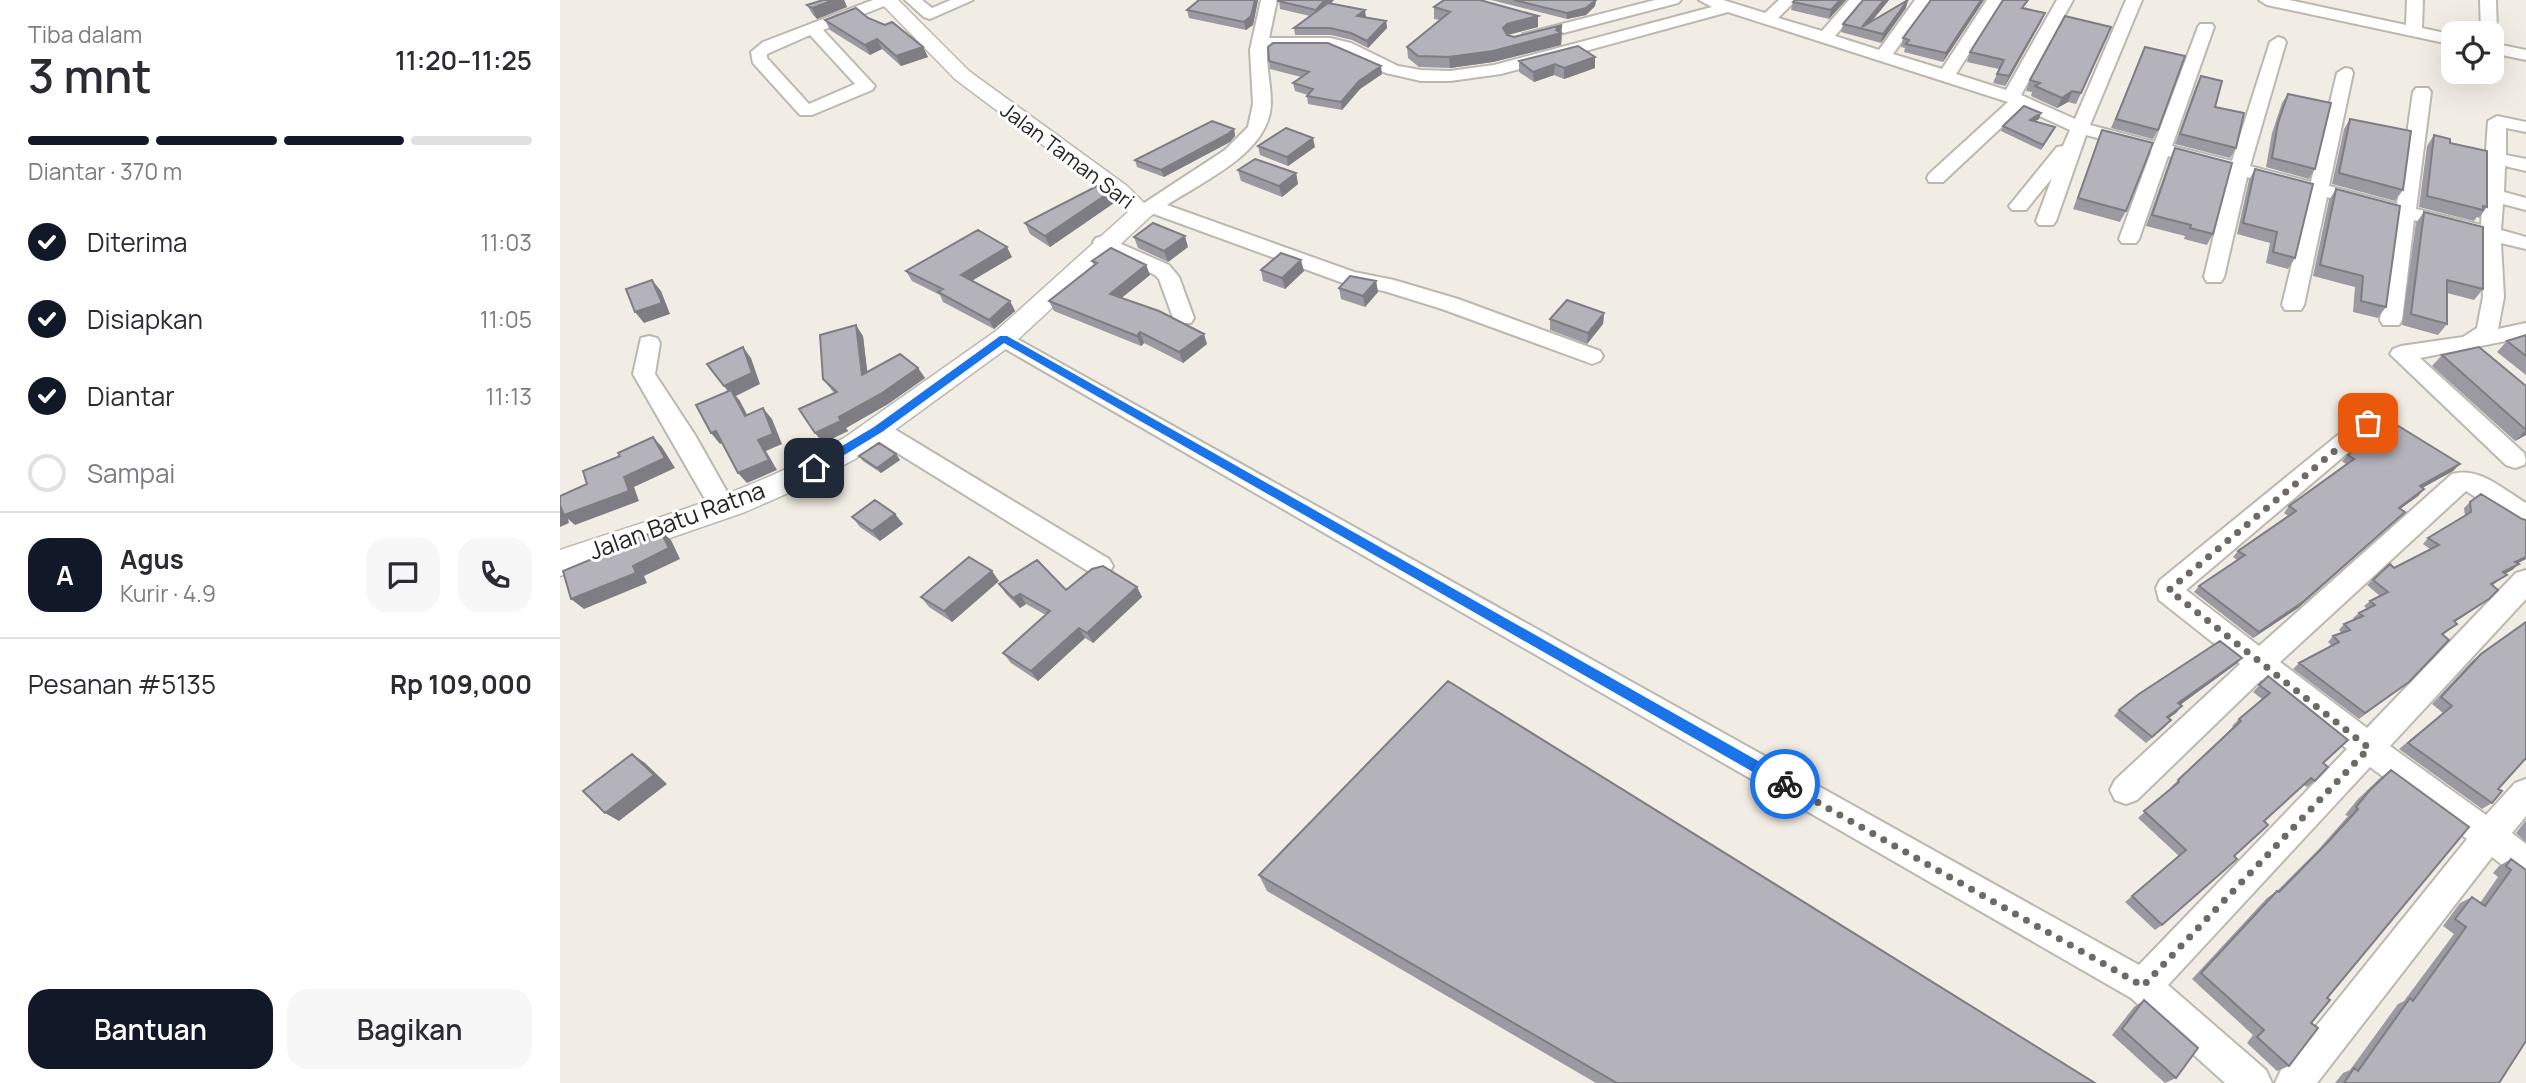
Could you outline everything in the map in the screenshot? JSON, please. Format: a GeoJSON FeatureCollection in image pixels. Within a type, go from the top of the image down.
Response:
{"type":"FeatureCollection","features":[{"type":"Feature","properties":{"kind":"street"},"geometry":{"type":"LineString","coordinates":[[813,28],[866,86],[806,111],[758,56],[769,45],[813,28],[887,0]]}},
{"type":"Feature","properties":{"kind":"street","name":"Jalan Taman Sari"},"geometry":{"type":"LineString","coordinates":[[887,0],[962,75],[1148,210],[1103,242],[1003,338]]}},
{"type":"Feature","properties":{"kind":"street"},"geometry":{"type":"LineString","coordinates":[[913,0],[933,14],[965,0]]}},
{"type":"Feature","properties":{"kind":"street"},"geometry":{"type":"LineString","coordinates":[[1148,210],[1232,154],[1257,128],[1262,104],[1259,44],[1269,0]]}},
{"type":"Feature","properties":{"kind":"street"},"geometry":{"type":"LineString","coordinates":[[1514,41],[1673,0]]}},
{"type":"Feature","properties":{"kind":"street"},"geometry":{"type":"LineString","coordinates":[[1707,0],[2016,99],[2079,132],[2526,243]]}},
{"type":"Feature","properties":{"kind":"street"},"geometry":{"type":"LineString","coordinates":[[1768,19],[1788,0]]}},
{"type":"Feature","properties":{"kind":"street"},"geometry":{"type":"LineString","coordinates":[[1825,37],[1857,0]]}},
{"type":"Feature","properties":{"kind":"street"},"geometry":{"type":"LineString","coordinates":[[1883,56],[1923,0]]}},
{"type":"Feature","properties":{"kind":"street"},"geometry":{"type":"LineString","coordinates":[[1946,76],[1996,0]]}},
{"type":"Feature","properties":{"kind":"street"},"geometry":{"type":"LineString","coordinates":[[1936,178],[2016,99],[2065,0]]}},
{"type":"Feature","properties":{"kind":"street"},"geometry":{"type":"LineString","coordinates":[[2046,221],[2079,132],[2134,0]]}},
{"type":"Feature","properties":{"kind":"street"},"geometry":{"type":"LineString","coordinates":[[2348,17],[2351,0]]}},
{"type":"Feature","properties":{"kind":"street"},"geometry":{"type":"LineString","coordinates":[[2414,31],[2415,0]]}},
{"type":"Feature","properties":{"kind":"street"},"geometry":{"type":"LineString","coordinates":[[2488,0],[2489,21]]}},
{"type":"Feature","properties":{"kind":"street"},"geometry":{"type":"LineString","coordinates":[[2273,1],[2441,37]]}},
{"type":"Feature","properties":{"kind":"street"},"geometry":{"type":"LineString","coordinates":[[1599,3],[1630,10]]}},
{"type":"Feature","properties":{"kind":"street"},"geometry":{"type":"LineString","coordinates":[[1259,44],[1328,43],[1400,71],[1419,76],[1457,77],[1495,70],[1728,7]]}},
{"type":"Feature","properties":{"kind":"street"},"geometry":{"type":"LineString","coordinates":[[1528,17],[1568,27]]}},
{"type":"Feature","properties":{"kind":"street"},"geometry":{"type":"LineString","coordinates":[[2129,239],[2207,27]]}},
{"type":"Feature","properties":{"kind":"street"},"geometry":{"type":"LineString","coordinates":[[2214,277],[2239,170],[2278,42]]}},
{"type":"Feature","properties":{"kind":"street"},"geometry":{"type":"LineString","coordinates":[[2504,50],[2526,55]]}},
{"type":"Feature","properties":{"kind":"street"},"geometry":{"type":"LineString","coordinates":[[2293,305],[2345,73]]}},
{"type":"Feature","properties":{"kind":"street"},"geometry":{"type":"LineString","coordinates":[[2391,320],[2422,92]]}},
{"type":"Feature","properties":{"kind":"street"},"geometry":{"type":"LineString","coordinates":[[2478,347],[2493,310],[2491,234],[2499,159],[2497,121],[2526,127]]}},
{"type":"Feature","properties":{"kind":"street"},"geometry":{"type":"LineString","coordinates":[[2019,206],[2079,132]]}},
{"type":"Feature","properties":{"kind":"street"},"geometry":{"type":"LineString","coordinates":[[2499,159],[2526,165]]}},
{"type":"Feature","properties":{"kind":"street"},"geometry":{"type":"LineString","coordinates":[[2495,196],[2526,204]]}},
{"type":"Feature","properties":{"kind":"street"},"geometry":{"type":"LineString","coordinates":[[1148,210],[1350,278],[1387,285],[1450,304],[1592,356]]}},
{"type":"Feature","properties":{"kind":"street"},"geometry":{"type":"LineString","coordinates":[[1103,242],[1162,270],[1169,277],[1183,318]]}},
{"type":"Feature","properties":{"kind":"street"},"geometry":{"type":"LineString","coordinates":[[2515,459],[2401,354],[2478,347],[2526,330]]}},
{"type":"Feature","properties":{"kind":"street"},"geometry":{"type":"LineString","coordinates":[[1003,338],[2143,986],[2253,1083]]}},
{"type":"Feature","properties":{"kind":"street","name":"Jalan Batu Ratna"},"geometry":{"type":"LineString","coordinates":[[560,563],[795,478],[878,430],[1003,338]]}},
{"type":"Feature","properties":{"kind":"street"},"geometry":{"type":"LineString","coordinates":[[649,343],[644,374],[722,506]]}},
{"type":"Feature","properties":{"kind":"street"},"geometry":{"type":"LineString","coordinates":[[2368,423],[2169,590],[2259,664],[2526,863]]}},
{"type":"Feature","properties":{"kind":"street"},"geometry":{"type":"LineString","coordinates":[[878,430],[1100,566]]}},
{"type":"Feature","properties":{"kind":"street"},"geometry":{"type":"LineString","coordinates":[[2126,790],[2259,664],[2461,481],[2472,482],[2521,506]]}},
{"type":"Feature","properties":{"kind":"street"},"geometry":{"type":"LineString","coordinates":[[2143,986],[2526,581]]}},
{"type":"Feature","properties":{"kind":"street"},"geometry":{"type":"LineString","coordinates":[[2294,1083],[2488,837],[2526,793]]}},
{"type":"Feature","properties":{"kind":"building"},"geometry":{"type":"Polygon","coordinates":[[[834,0],[812,8],[807,5],[834,0]]]}},
{"type":"Feature","properties":{"kind":"building"},"geometry":{"type":"Polygon","coordinates":[[[1199,0],[1255,0],[1251,16],[1244,22],[1187,10],[1199,0]]]}},
{"type":"Feature","properties":{"kind":"building"},"geometry":{"type":"Polygon","coordinates":[[[1279,0],[1325,0],[1316,10],[1279,0]]]}},
{"type":"Feature","properties":{"kind":"building"},"geometry":{"type":"Polygon","coordinates":[[[1444,0],[1480,0],[1538,16],[1507,24],[1503,28],[1507,35],[1514,37],[1562,25],[1556,30],[1561,33],[1493,51],[1449,57],[1418,56],[1407,47],[1450,12],[1434,7],[1444,0]]]}},
{"type":"Feature","properties":{"kind":"building"},"geometry":{"type":"Polygon","coordinates":[[[1514,0],[1596,0],[1586,8],[1567,13],[1514,0]]]}},
{"type":"Feature","properties":{"kind":"building"},"geometry":{"type":"Polygon","coordinates":[[[1840,0],[1831,10],[1793,2],[1840,0]]]}},
{"type":"Feature","properties":{"kind":"building"},"geometry":{"type":"Polygon","coordinates":[[[1863,0],[1884,0],[1862,27],[1908,0],[1883,34],[1843,24],[1863,0]]]}},
{"type":"Feature","properties":{"kind":"building"},"geometry":{"type":"Polygon","coordinates":[[[1931,0],[1981,0],[1946,53],[1906,44],[1909,40],[1903,38],[1931,0]]]}},
{"type":"Feature","properties":{"kind":"building"},"geometry":{"type":"Polygon","coordinates":[[[2003,0],[2028,0],[2022,8],[2045,13],[2009,76],[1997,74],[2004,60],[1970,52],[2003,0]]]}},
{"type":"Feature","properties":{"kind":"building"},"geometry":{"type":"Polygon","coordinates":[[[1328,3],[1365,10],[1357,16],[1386,21],[1367,41],[1351,33],[1330,28],[1294,28],[1328,3]]]}},
{"type":"Feature","properties":{"kind":"building"},"geometry":{"type":"Polygon","coordinates":[[[856,8],[868,18],[885,25],[892,22],[923,47],[896,56],[877,39],[865,45],[825,20],[856,8]]]}},
{"type":"Feature","properties":{"kind":"building"},"geometry":{"type":"Polygon","coordinates":[[[2065,16],[2111,27],[2081,93],[2072,91],[2062,98],[2035,86],[2040,83],[2030,80],[2065,16]]]}},
{"type":"Feature","properties":{"kind":"building"},"geometry":{"type":"Polygon","coordinates":[[[1273,43],[1328,43],[1381,66],[1359,81],[1341,102],[1307,96],[1313,89],[1293,83],[1309,72],[1269,61],[1268,47],[1273,43]]]}},
{"type":"Feature","properties":{"kind":"building"},"geometry":{"type":"Polygon","coordinates":[[[1578,46],[1595,57],[1564,68],[1555,64],[1533,72],[1519,61],[1578,46]]]}},
{"type":"Feature","properties":{"kind":"building"},"geometry":{"type":"Polygon","coordinates":[[[2145,47],[2185,56],[2158,130],[2116,119],[2145,47]]]}},
{"type":"Feature","properties":{"kind":"building"},"geometry":{"type":"Polygon","coordinates":[[[2201,76],[2222,81],[2215,107],[2244,113],[2236,148],[2180,134],[2201,76]]]}},
{"type":"Feature","properties":{"kind":"building"},"geometry":{"type":"Polygon","coordinates":[[[2288,94],[2331,103],[2315,169],[2272,158],[2278,123],[2288,94]]]}},
{"type":"Feature","properties":{"kind":"building"},"geometry":{"type":"Polygon","coordinates":[[[2024,106],[2041,113],[2030,120],[2055,127],[2043,145],[2003,126],[2024,106]]]}},
{"type":"Feature","properties":{"kind":"building"},"geometry":{"type":"Polygon","coordinates":[[[2350,119],[2411,131],[2403,190],[2339,173],[2350,119]]]}},
{"type":"Feature","properties":{"kind":"building"},"geometry":{"type":"Polygon","coordinates":[[[1212,121],[1234,129],[1161,170],[1135,160],[1212,121]]]}},
{"type":"Feature","properties":{"kind":"building"},"geometry":{"type":"Polygon","coordinates":[[[1286,128],[1313,138],[1287,157],[1258,146],[1286,128]]]}},
{"type":"Feature","properties":{"kind":"building"},"geometry":{"type":"Polygon","coordinates":[[[2102,130],[2153,143],[2126,211],[2078,198],[2102,130]]]}},
{"type":"Feature","properties":{"kind":"building"},"geometry":{"type":"Polygon","coordinates":[[[2434,135],[2450,139],[2450,143],[2487,151],[2487,207],[2483,206],[2483,210],[2427,196],[2434,135]]]}},
{"type":"Feature","properties":{"kind":"building"},"geometry":{"type":"Polygon","coordinates":[[[2175,148],[2232,163],[2213,234],[2152,215],[2175,148]]]}},
{"type":"Feature","properties":{"kind":"building"},"geometry":{"type":"Polygon","coordinates":[[[1255,159],[1296,173],[1279,186],[1238,170],[1255,159]]]}},
{"type":"Feature","properties":{"kind":"building"},"geometry":{"type":"Polygon","coordinates":[[[2255,169],[2313,184],[2295,258],[2273,252],[2277,232],[2243,223],[2255,169]]]}},
{"type":"Feature","properties":{"kind":"building"},"geometry":{"type":"Polygon","coordinates":[[[1101,184],[1110,192],[1045,236],[1025,223],[1101,184]]]}},
{"type":"Feature","properties":{"kind":"building"},"geometry":{"type":"Polygon","coordinates":[[[2336,189],[2400,206],[2386,307],[2361,301],[2363,276],[2320,265],[2336,189]]]}},
{"type":"Feature","properties":{"kind":"building"},"geometry":{"type":"Polygon","coordinates":[[[2424,212],[2483,227],[2483,289],[2447,280],[2447,324],[2411,314],[2424,212]]]}},
{"type":"Feature","properties":{"kind":"building"},"geometry":{"type":"Polygon","coordinates":[[[1153,223],[1185,236],[1164,251],[1134,237],[1153,223]]]}},
{"type":"Feature","properties":{"kind":"building"},"geometry":{"type":"Polygon","coordinates":[[[978,230],[1007,247],[961,275],[1010,301],[989,320],[938,292],[943,289],[906,271],[978,230]]]}},
{"type":"Feature","properties":{"kind":"building"},"geometry":{"type":"Polygon","coordinates":[[[1111,248],[1146,265],[1110,294],[1159,311],[1204,334],[1179,352],[1140,332],[1137,336],[1049,301],[1097,263],[1092,261],[1111,248]]]}},
{"type":"Feature","properties":{"kind":"building"},"geometry":{"type":"Polygon","coordinates":[[[1281,253],[1301,260],[1282,278],[1261,270],[1281,253]]]}},
{"type":"Feature","properties":{"kind":"building"},"geometry":{"type":"Polygon","coordinates":[[[1350,276],[1376,281],[1363,296],[1339,288],[1350,276]]]}},
{"type":"Feature","properties":{"kind":"building"},"geometry":{"type":"Polygon","coordinates":[[[652,280],[662,303],[635,312],[626,289],[652,280]]]}},
{"type":"Feature","properties":{"kind":"building"},"geometry":{"type":"Polygon","coordinates":[[[1567,300],[1604,313],[1588,333],[1550,319],[1567,300]]]}},
{"type":"Feature","properties":{"kind":"building"},"geometry":{"type":"Polygon","coordinates":[[[856,325],[862,375],[900,354],[918,368],[882,393],[839,417],[841,421],[815,433],[799,409],[837,392],[823,379],[820,335],[856,325]]]}},
{"type":"Feature","properties":{"kind":"building"},"geometry":{"type":"Polygon","coordinates":[[[2526,335],[2526,356],[2507,341],[2526,335]]]}},
{"type":"Feature","properties":{"kind":"building"},"geometry":{"type":"Polygon","coordinates":[[[743,347],[752,373],[724,386],[707,364],[743,347]]]}},
{"type":"Feature","properties":{"kind":"building"},"geometry":{"type":"Polygon","coordinates":[[[2479,347],[2526,386],[2526,430],[2442,355],[2479,347]]]}},
{"type":"Feature","properties":{"kind":"building"},"geometry":{"type":"Polygon","coordinates":[[[731,390],[745,416],[763,408],[773,434],[758,440],[769,460],[738,473],[716,431],[711,433],[696,405],[731,390]]]}},
{"type":"Feature","properties":{"kind":"building"},"geometry":{"type":"Polygon","coordinates":[[[2392,422],[2460,464],[2420,486],[2424,489],[2399,508],[2405,512],[2304,601],[2259,632],[2199,586],[2245,555],[2238,551],[2296,511],[2289,506],[2354,459],[2348,455],[2392,422]]]}},
{"type":"Feature","properties":{"kind":"building"},"geometry":{"type":"Polygon","coordinates":[[[653,437],[665,458],[624,477],[629,491],[564,515],[560,496],[587,484],[583,471],[620,456],[618,453],[653,437]]]}},
{"type":"Feature","properties":{"kind":"building"},"geometry":{"type":"Polygon","coordinates":[[[879,443],[896,454],[877,468],[859,456],[879,443]]]}},
{"type":"Feature","properties":{"kind":"building"},"geometry":{"type":"Polygon","coordinates":[[[2481,494],[2526,520],[2526,557],[2515,562],[2519,564],[2503,572],[2507,575],[2491,584],[2498,590],[2489,599],[2454,621],[2457,624],[2442,634],[2449,640],[2409,682],[2365,713],[2299,663],[2339,642],[2333,636],[2350,630],[2344,624],[2363,616],[2359,613],[2375,605],[2370,601],[2388,592],[2373,580],[2390,564],[2394,568],[2439,545],[2428,538],[2471,512],[2470,502],[2481,494]]]}},
{"type":"Feature","properties":{"kind":"building"},"geometry":{"type":"Polygon","coordinates":[[[875,500],[895,514],[872,531],[852,517],[875,500]]]}},
{"type":"Feature","properties":{"kind":"building"},"geometry":{"type":"Polygon","coordinates":[[[660,530],[669,548],[633,566],[636,573],[571,599],[563,571],[660,530]]]}},
{"type":"Feature","properties":{"kind":"building"},"geometry":{"type":"Polygon","coordinates":[[[969,557],[992,571],[944,611],[921,597],[969,557]]]}},
{"type":"Feature","properties":{"kind":"building"},"geometry":{"type":"Polygon","coordinates":[[[1037,560],[1066,590],[1092,569],[1103,566],[1137,587],[1087,633],[1079,628],[1031,671],[1003,653],[1050,611],[1020,594],[1013,598],[999,584],[1037,560]]]}},
{"type":"Feature","properties":{"kind":"building"},"geometry":{"type":"Polygon","coordinates":[[[2526,622],[2526,758],[2498,789],[2502,791],[2492,803],[2408,743],[2452,706],[2441,697],[2481,654],[2526,622]]]}},
{"type":"Feature","properties":{"kind":"building"},"geometry":{"type":"Polygon","coordinates":[[[2220,641],[2242,658],[2178,703],[2182,706],[2167,717],[2171,720],[2152,737],[2119,710],[2139,694],[2220,641]]]}},
{"type":"Feature","properties":{"kind":"building"},"geometry":{"type":"Polygon","coordinates":[[[2268,676],[2348,740],[2323,763],[2328,767],[2315,781],[2311,778],[2264,821],[2268,825],[2234,856],[2237,859],[2162,925],[2132,896],[2186,850],[2144,811],[2179,782],[2178,780],[2241,721],[2239,719],[2270,693],[2259,685],[2268,676]]]}},
{"type":"Feature","properties":{"kind":"building"},"geometry":{"type":"Polygon","coordinates":[[[1448,681],[2095,1083],[1617,1083],[1259,875],[1448,681]]]}},
{"type":"Feature","properties":{"kind":"building"},"geometry":{"type":"Polygon","coordinates":[[[632,754],[654,775],[605,813],[583,791],[632,754]]]}},
{"type":"Feature","properties":{"kind":"building"},"geometry":{"type":"Polygon","coordinates":[[[2391,770],[2469,827],[2327,998],[2330,1000],[2311,1023],[2318,1028],[2289,1066],[2257,1037],[2264,1030],[2201,973],[2277,891],[2279,892],[2329,841],[2358,809],[2356,807],[2369,791],[2391,770]]]}},
{"type":"Feature","properties":{"kind":"building"},"geometry":{"type":"Polygon","coordinates":[[[2511,859],[2526,870],[2526,1041],[2499,1083],[2344,1083],[2354,1068],[2358,1071],[2410,998],[2413,1001],[2466,927],[2455,919],[2472,897],[2485,906],[2511,870],[2506,866],[2511,859]]]}},
{"type":"Feature","properties":{"kind":"building"},"geometry":{"type":"Polygon","coordinates":[[[2144,1000],[2198,1048],[2176,1078],[2122,1029],[2144,1000]]]}},
{"type":"Feature","properties":{"kind":"way so far"},"geometry":{"type":"LineString","coordinates":[[1785,784],[2143,986],[2369,748],[2171,595],[2169,590],[2368,423]]}},
{"type":"Feature","properties":{"kind":"route"},"geometry":{"type":"LineString","coordinates":[[814,468],[878,430],[1003,338],[1785,784]]}}]}
